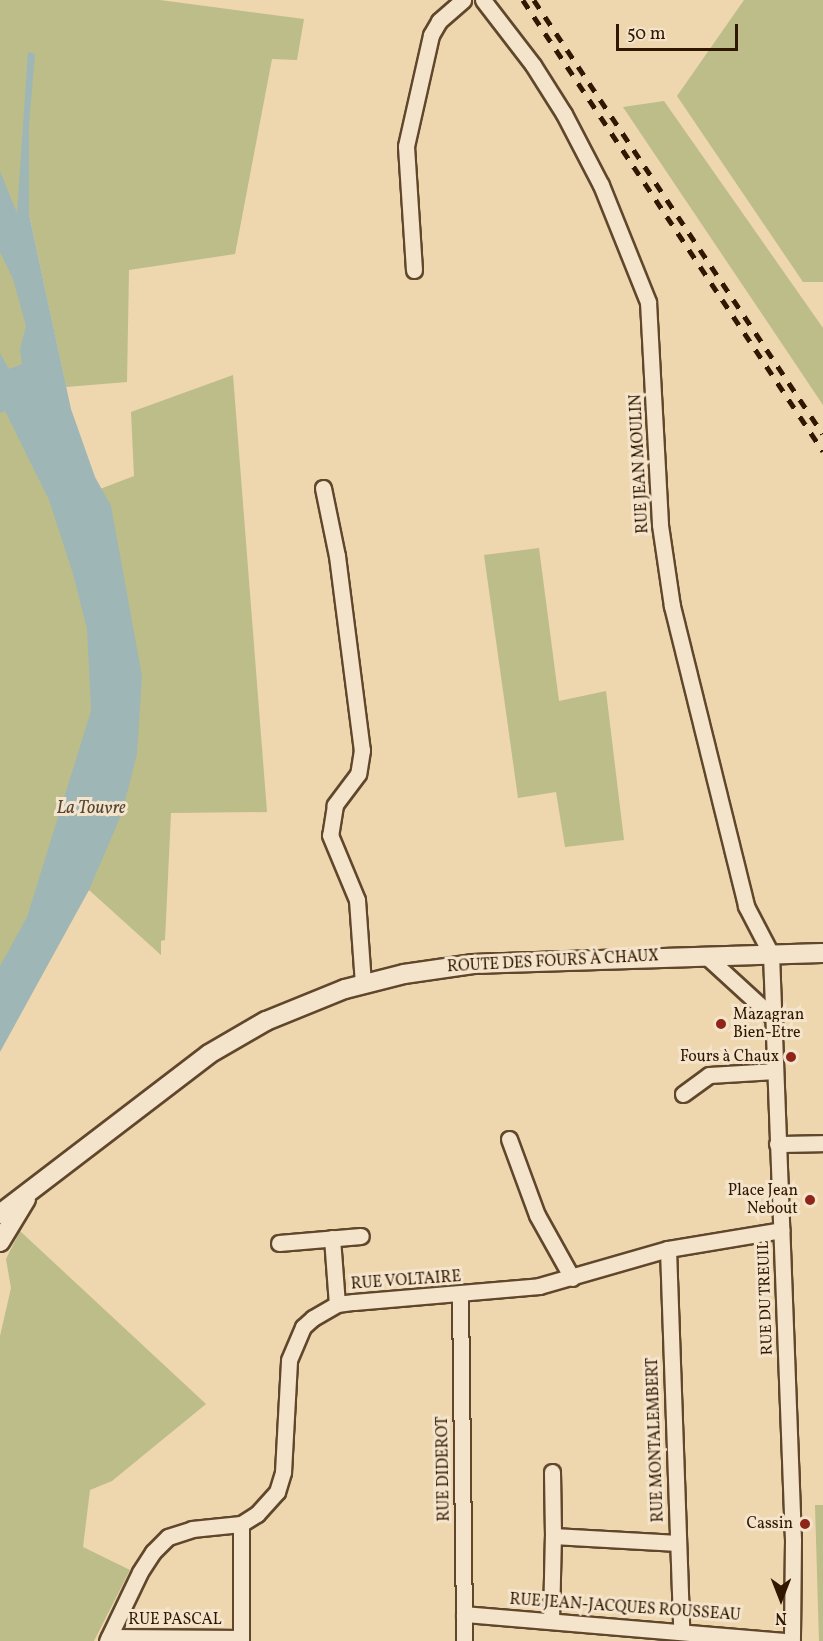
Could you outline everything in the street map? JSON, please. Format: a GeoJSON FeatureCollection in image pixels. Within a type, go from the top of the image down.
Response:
{"type":"FeatureCollection","features":[{"type":"Feature","properties":{"kind":"street"},"geometry":{"type":"LineString","coordinates":[[414,270],[406,146],[431,35],[439,21],[463,0]]}},
{"type":"Feature","properties":{"kind":"street","name":"RUE JEAN MOULIN"},"geometry":{"type":"LineString","coordinates":[[483,0],[533,65],[564,114],[601,185],[648,302],[660,525],[672,606],[746,906],[771,954]]}},
{"type":"Feature","properties":{"kind":"street"},"geometry":{"type":"LineString","coordinates":[[323,488],[337,556],[362,750],[358,774],[335,806],[330,835],[357,900],[363,984]]}},
{"type":"Feature","properties":{"kind":"street","name":"ROUTE DES FOURS À CHAUX"},"geometry":{"type":"LineString","coordinates":[[0,1214],[27,1197],[218,1048],[293,1008],[363,984],[473,964],[823,953]]}},
{"type":"Feature","properties":{"kind":"street","name":"RUE DU TREUIL"},"geometry":{"type":"LineString","coordinates":[[771,954],[793,1540],[792,1641]]}},
{"type":"Feature","properties":{"kind":"street"},"geometry":{"type":"LineString","coordinates":[[706,956],[775,1019]]}},
{"type":"Feature","properties":{"kind":"street"},"geometry":{"type":"LineString","coordinates":[[683,1094],[709,1075],[776,1071]]}},
{"type":"Feature","properties":{"kind":"street"},"geometry":{"type":"LineString","coordinates":[[509,1139],[537,1215],[572,1278]]}},
{"type":"Feature","properties":{"kind":"street"},"geometry":{"type":"LineString","coordinates":[[777,1144],[823,1143]]}},
{"type":"Feature","properties":{"kind":"street","name":"ROUTE DES FOURS À CHAUX"},"geometry":{"type":"LineString","coordinates":[[0,1242],[27,1197]]}},
{"type":"Feature","properties":{"kind":"street","name":"RUE VOLTAIRE"},"geometry":{"type":"LineString","coordinates":[[108,1639],[140,1572],[153,1551],[168,1537],[192,1529],[241,1524],[266,1506],[277,1492],[283,1472],[289,1360],[294,1344],[313,1318],[337,1304],[460,1296],[572,1278],[668,1249],[781,1230]]}},
{"type":"Feature","properties":{"kind":"street"},"geometry":{"type":"LineString","coordinates":[[279,1243],[361,1236]]}},
{"type":"Feature","properties":{"kind":"street"},"geometry":{"type":"LineString","coordinates":[[332,1238],[337,1304]]}},
{"type":"Feature","properties":{"kind":"street","name":"RUE MONTALEMBERT"},"geometry":{"type":"LineString","coordinates":[[668,1249],[681,1630]]}},
{"type":"Feature","properties":{"kind":"street","name":"RUE DIDEROT"},"geometry":{"type":"LineString","coordinates":[[460,1296],[464,1641]]}},
{"type":"Feature","properties":{"kind":"street"},"geometry":{"type":"LineString","coordinates":[[551,1621],[552,1472]]}},
{"type":"Feature","properties":{"kind":"street","name":"RUE PASCAL"},"geometry":{"type":"LineString","coordinates":[[108,1639],[241,1639],[241,1524]]}},
{"type":"Feature","properties":{"kind":"street"},"geometry":{"type":"LineString","coordinates":[[553,1536],[678,1543]]}},
{"type":"Feature","properties":{"kind":"street","name":"RUE JEAN-JACQUES ROUSSEAU"},"geometry":{"type":"LineString","coordinates":[[464,1614],[681,1630],[783,1641]]}},
{"type":"Feature","properties":{"kind":"green space"},"geometry":{"type":"Polygon","coordinates":[[[0,0],[160,0],[304,19],[297,60],[272,59],[235,254],[129,270],[127,382],[66,387],[29,214],[29,131],[20,224],[87,494],[134,476],[131,412],[233,375],[267,812],[171,813],[165,940],[161,941],[161,955],[89,890],[0,1021],[0,0]]]}},
{"type":"Feature","properties":{"kind":"green space"},"geometry":{"type":"Polygon","coordinates":[[[744,0],[823,0],[823,282],[803,282],[677,96],[744,0]]]}},
{"type":"Feature","properties":{"kind":"green space"},"geometry":{"type":"Polygon","coordinates":[[[664,101],[823,328],[823,405],[623,107],[664,101]]]}},
{"type":"Feature","properties":{"kind":"green space"},"geometry":{"type":"Polygon","coordinates":[[[539,548],[559,701],[606,691],[624,840],[565,847],[556,792],[518,798],[484,555],[539,548]]]}},
{"type":"Feature","properties":{"kind":"green space"},"geometry":{"type":"Polygon","coordinates":[[[20,1231],[206,1404],[112,1481],[90,1490],[83,1547],[130,1570],[94,1641],[0,1641],[0,1336],[11,1288],[6,1259],[20,1231]]]}},
{"type":"Feature","properties":{"kind":"green space"},"geometry":{"type":"Polygon","coordinates":[[[815,1505],[823,1505],[823,1641],[819,1641],[815,1505]]]}},
{"type":"Feature","properties":{"kind":"water","name":"La Touvre"},"geometry":{"type":"Polygon","coordinates":[[[28,52],[35,54],[29,125],[29,214],[71,409],[95,477],[111,506],[142,676],[137,754],[122,813],[89,890],[0,1052],[0,966],[27,917],[91,711],[87,629],[73,574],[49,500],[5,411],[0,413],[0,353],[9,369],[22,364],[20,349],[26,326],[13,279],[0,252],[0,171],[17,213],[28,52]]]}},
{"type":"Feature","properties":{"kind":"railway"},"geometry":{"type":"LineString","coordinates":[[523,0],[823,451]]}},
{"type":"Feature","properties":{"kind":"railway"},"geometry":{"type":"LineString","coordinates":[[534,0],[823,434]]}},
{"type":"Feature","properties":{"kind":"place","name":"Mazagran Bien-Etre"},"geometry":{"type":"Point","coordinates":[721,1024]}},
{"type":"Feature","properties":{"kind":"place","name":"Fours à Chaux"},"geometry":{"type":"Point","coordinates":[791,1057]}},
{"type":"Feature","properties":{"kind":"place","name":"Place Jean Nebout"},"geometry":{"type":"Point","coordinates":[810,1200]}},
{"type":"Feature","properties":{"kind":"place","name":"Cassin"},"geometry":{"type":"Point","coordinates":[805,1524]}}]}
